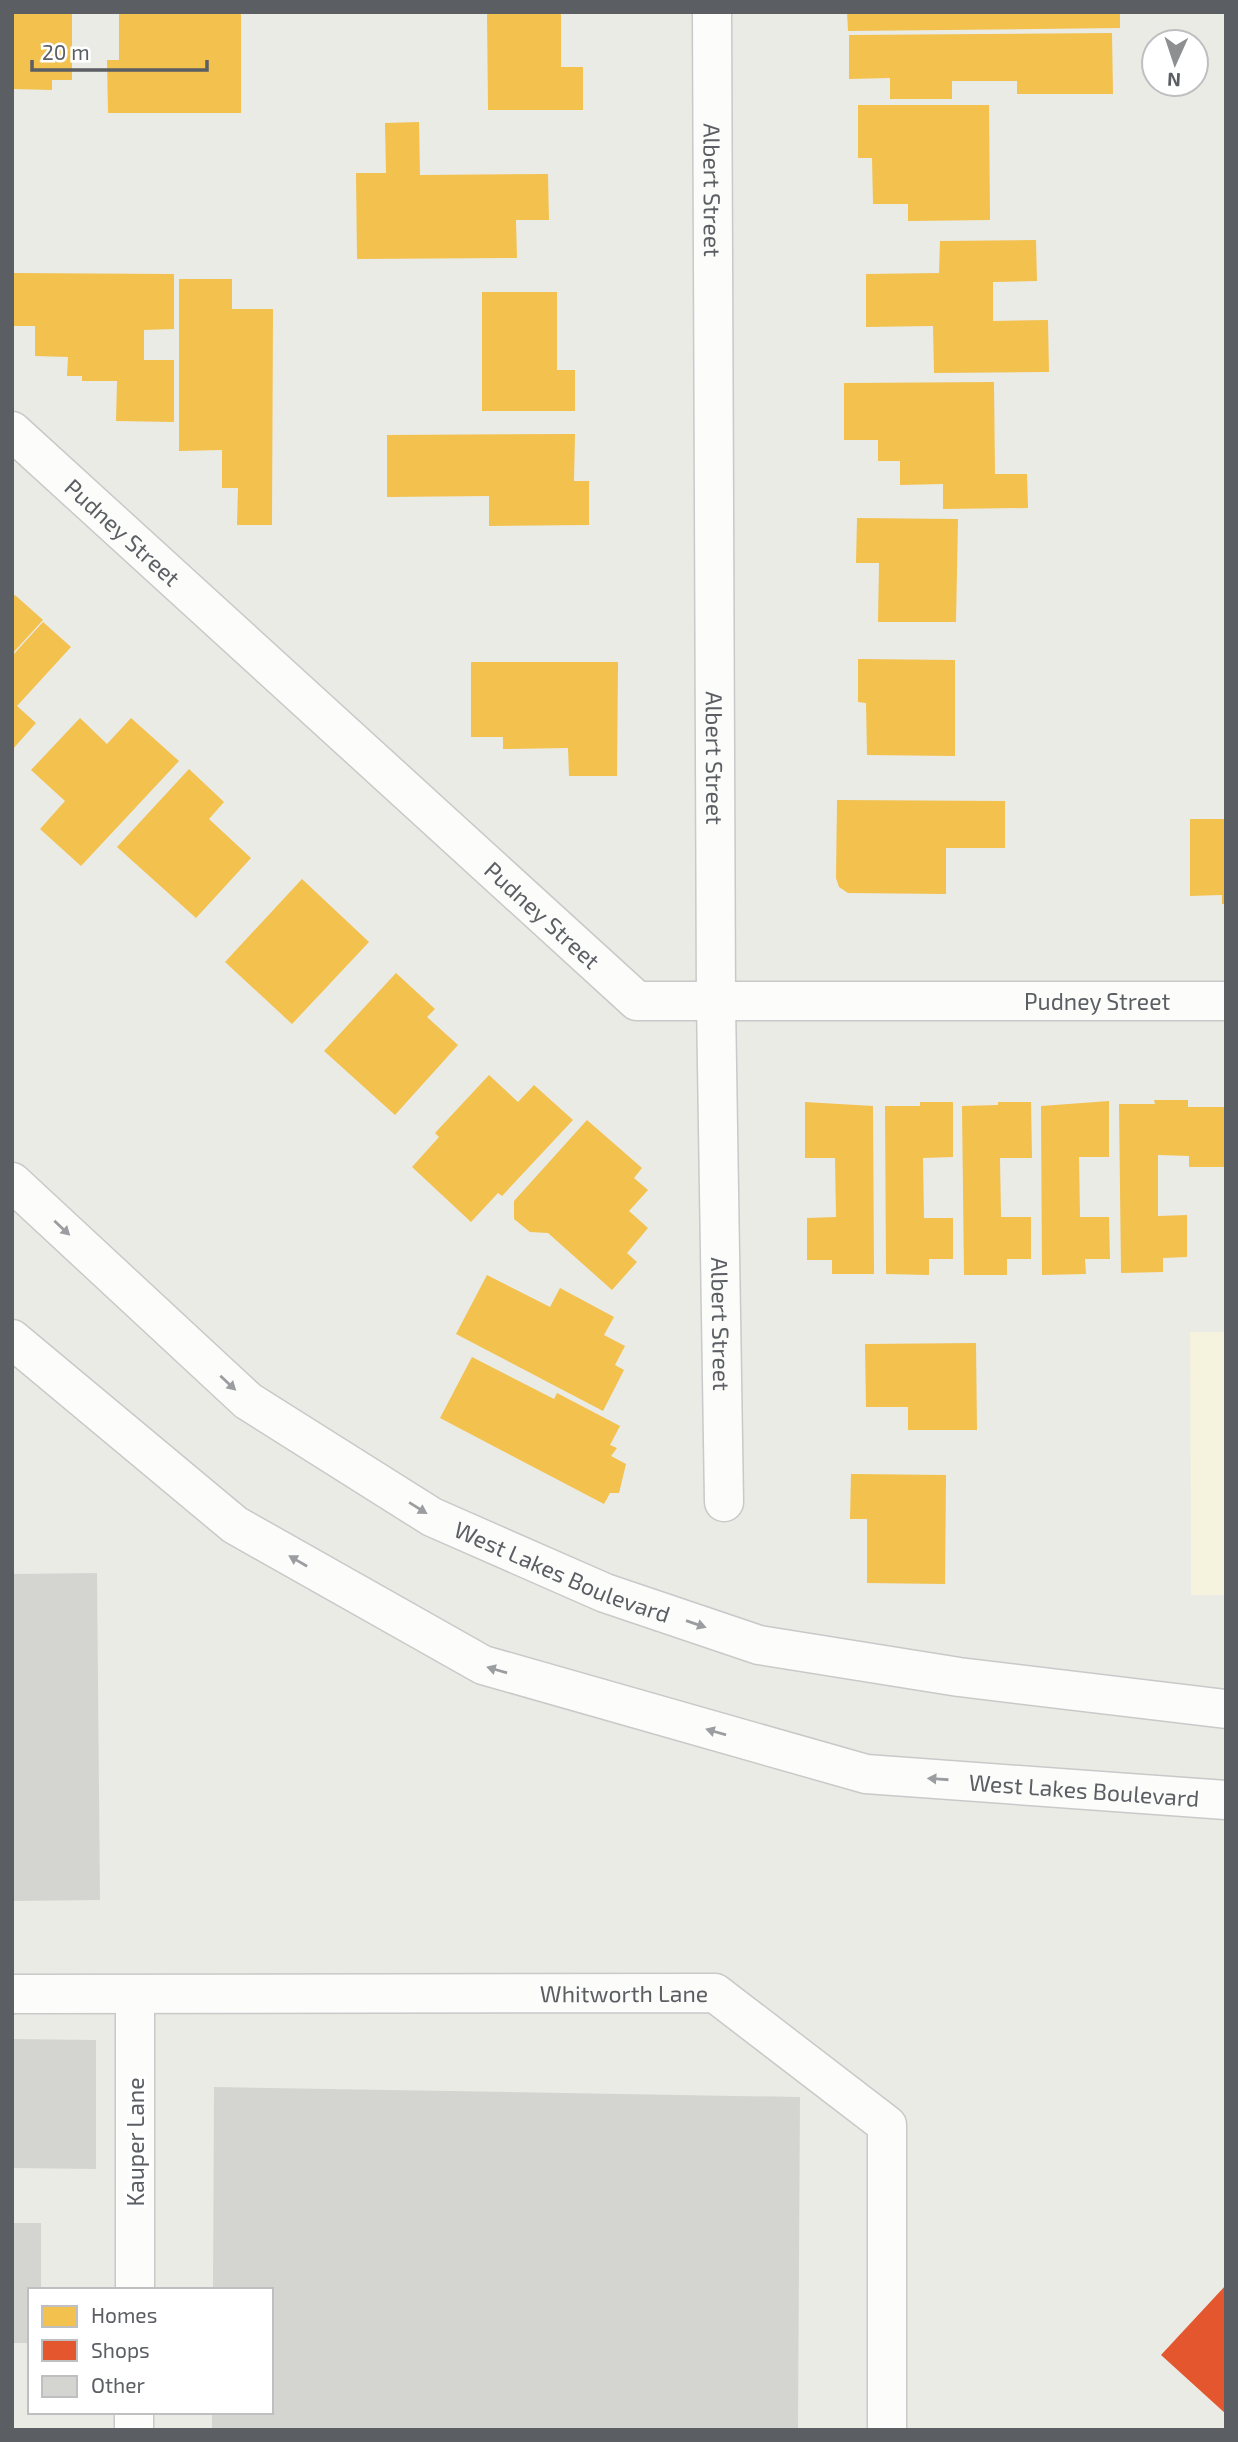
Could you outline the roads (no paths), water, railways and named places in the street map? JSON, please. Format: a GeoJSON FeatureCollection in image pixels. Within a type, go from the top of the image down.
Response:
{"type":"FeatureCollection","features":[{"type":"Feature","properties":{"kind":"street","name":"Albert Street"},"geometry":{"type":"LineString","coordinates":[[712,12],[716,1003],[724,1502]]}},
{"type":"Feature","properties":{"kind":"street","name":"Pudney Street"},"geometry":{"type":"LineString","coordinates":[[12,431],[637,1001],[1226,1001]]}},
{"type":"Feature","properties":{"kind":"street","name":"West Lakes Boulevard"},"geometry":{"type":"LineString","coordinates":[[12,1182],[247,1401],[432,1517],[605,1593],[759,1645],[959,1677],[1226,1709]]}},
{"type":"Feature","properties":{"kind":"street","name":"West Lakes Boulevard"},"geometry":{"type":"LineString","coordinates":[[12,1339],[235,1525],[483,1665],[866,1774],[1226,1800]]}},
{"type":"Feature","properties":{"kind":"street","name":"Whitworth Lane"},"geometry":{"type":"LineString","coordinates":[[12,1994],[715,1993],[887,2125],[887,2430]]}},
{"type":"Feature","properties":{"kind":"street","name":"Kauper Lane"},"geometry":{"type":"LineString","coordinates":[[135,1995],[135,2288]]}}]}
